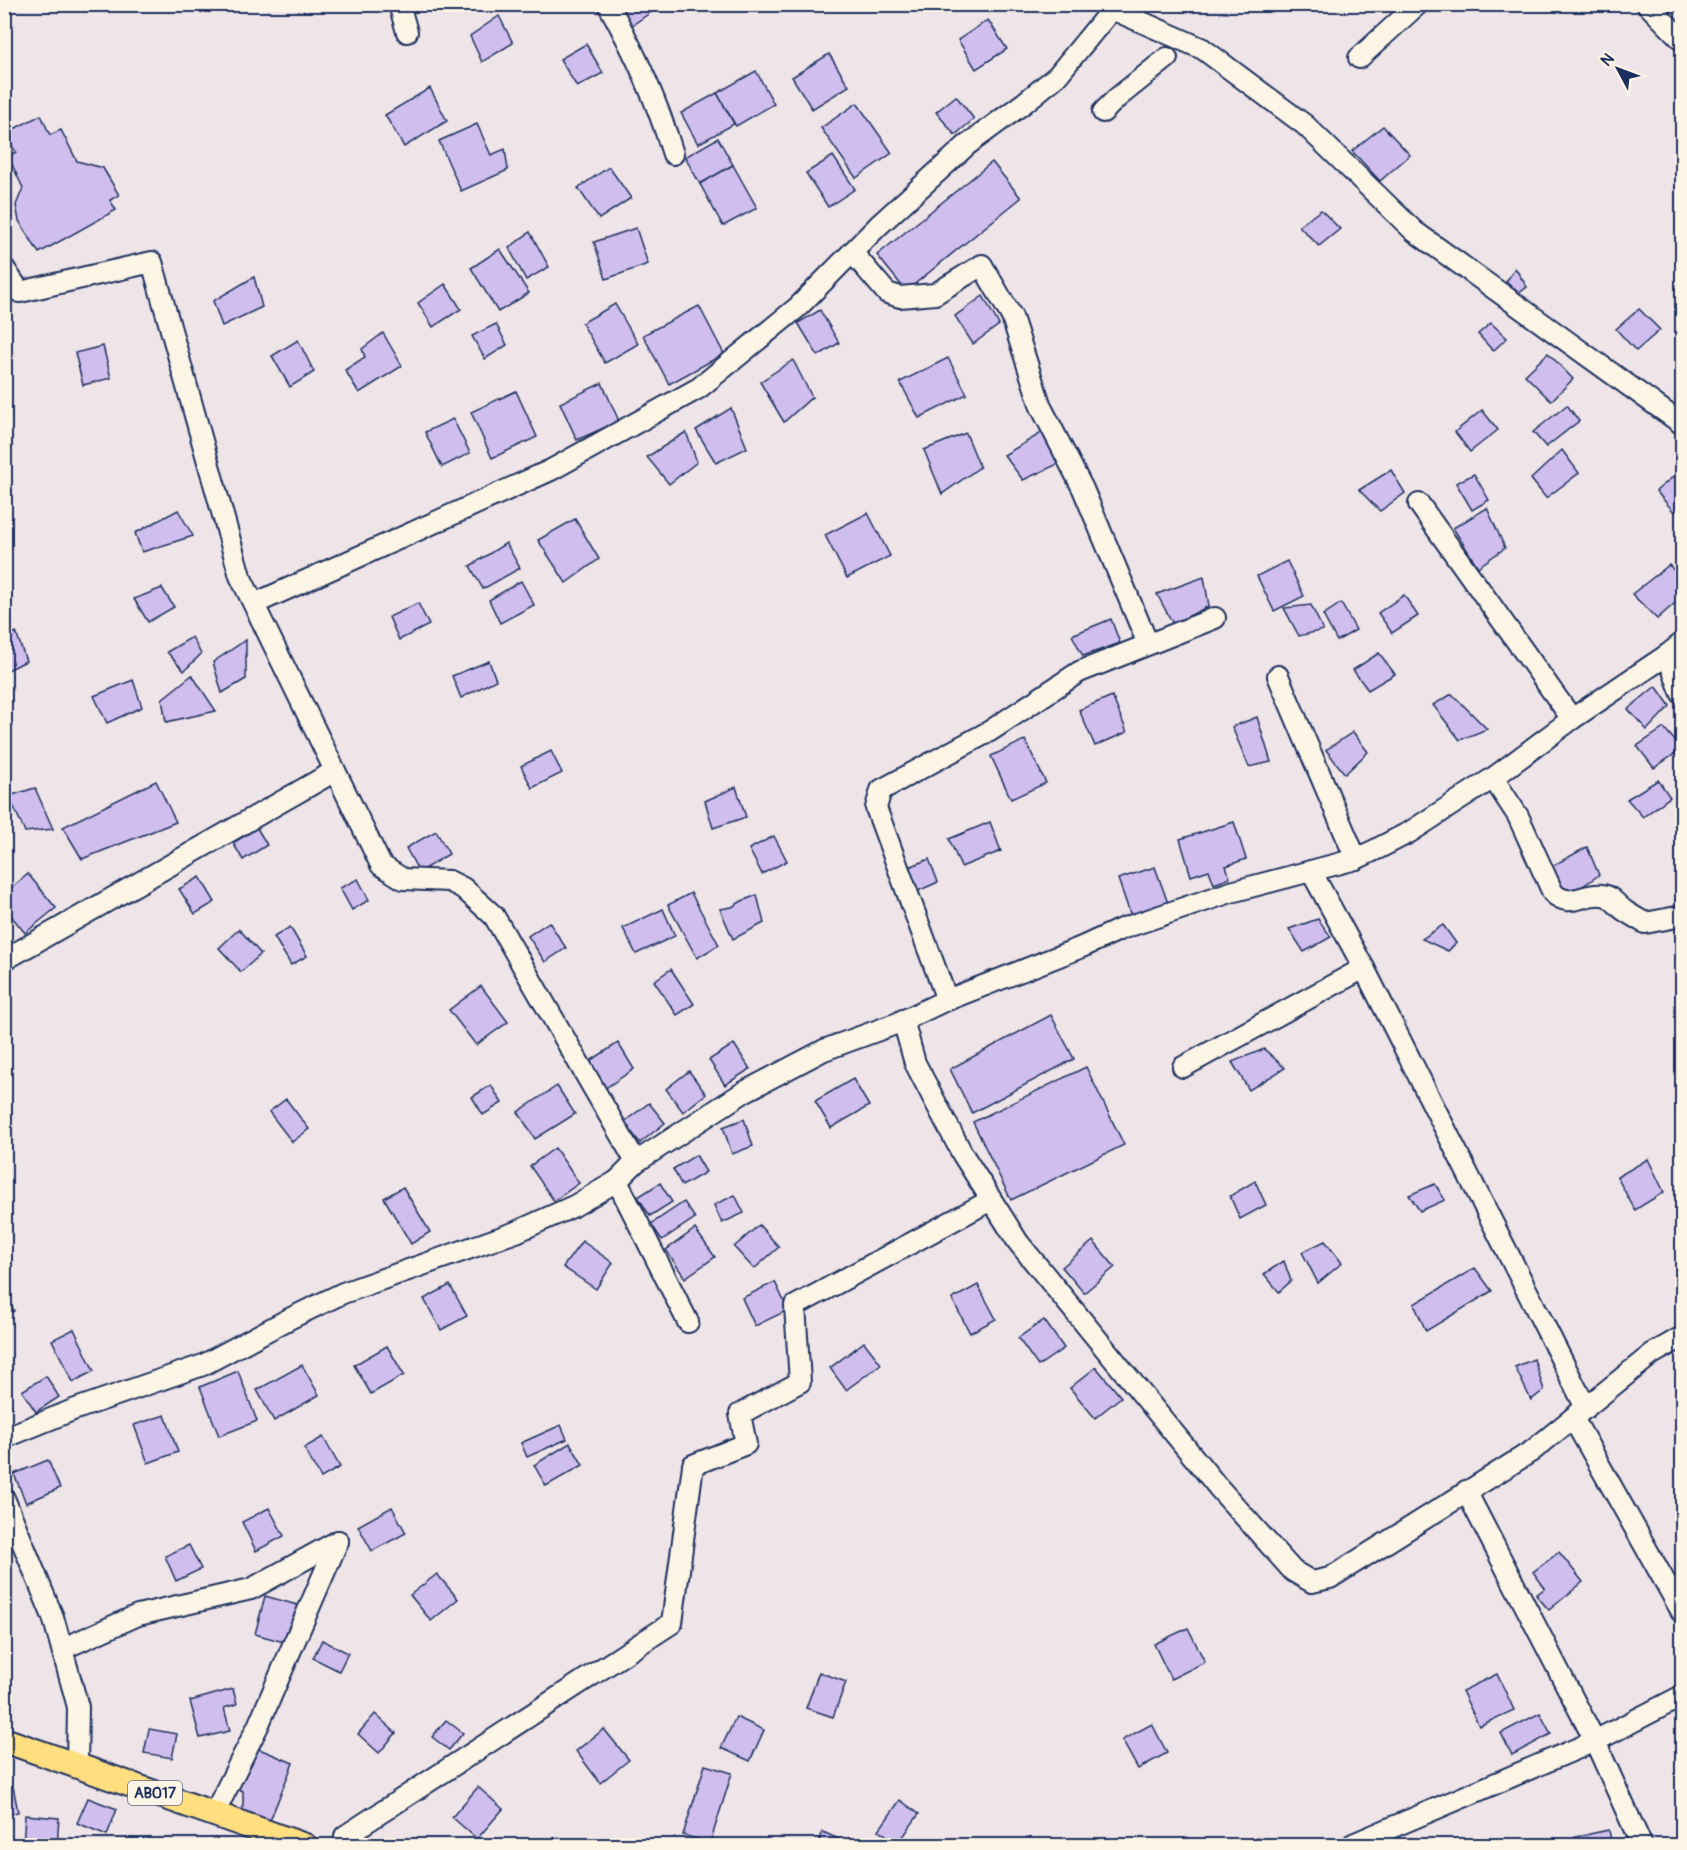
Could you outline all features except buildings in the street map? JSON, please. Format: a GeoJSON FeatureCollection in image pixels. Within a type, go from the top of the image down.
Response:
{"type":"FeatureCollection","features":[{"type":"Feature","properties":{"kind":"main road","name":"AB017"},"geometry":{"type":"LineString","coordinates":[[4,1740],[305,1845]]}},
{"type":"Feature","properties":{"kind":"street"},"geometry":{"type":"LineString","coordinates":[[399,4],[407,32]]}},
{"type":"Feature","properties":{"kind":"street"},"geometry":{"type":"LineString","coordinates":[[608,4],[637,58],[666,129],[673,154]]}},
{"type":"Feature","properties":{"kind":"street"},"geometry":{"type":"LineString","coordinates":[[1359,57],[1418,4]]}},
{"type":"Feature","properties":{"kind":"street"},"geometry":{"type":"LineString","coordinates":[[1647,4],[1683,40]]}},
{"type":"Feature","properties":{"kind":"street"},"geometry":{"type":"LineString","coordinates":[[254,604],[551,470],[699,388],[798,307],[879,225],[967,146],[1024,104],[1057,76],[1110,7],[1213,56],[1305,125],[1414,231],[1683,424]]}},
{"type":"Feature","properties":{"kind":"street"},"geometry":{"type":"LineString","coordinates":[[1103,112],[1167,58]]}},
{"type":"Feature","properties":{"kind":"street"},"geometry":{"type":"LineString","coordinates":[[852,252],[887,293],[900,297],[935,294],[982,265],[1012,317],[1041,407],[1083,489],[1148,644]]}},
{"type":"Feature","properties":{"kind":"street"},"geometry":{"type":"LineString","coordinates":[[4,268],[20,292],[152,262],[240,576],[381,865],[402,879],[448,882],[464,888],[494,916],[636,1162]]}},
{"type":"Feature","properties":{"kind":"street"},"geometry":{"type":"LineString","coordinates":[[1419,504],[1572,719]]}},
{"type":"Feature","properties":{"kind":"street"},"geometry":{"type":"LineString","coordinates":[[947,1000],[876,808],[881,790],[990,731],[1079,672],[1215,618]]}},
{"type":"Feature","properties":{"kind":"street"},"geometry":{"type":"LineString","coordinates":[[4,1438],[73,1410],[203,1365],[289,1318],[343,1293],[516,1232],[574,1206],[617,1181],[636,1162],[744,1092],[824,1050],[1172,910],[1356,858],[1410,832],[1493,778],[1572,719],[1675,649],[1683,694]]}},
{"type":"Feature","properties":{"kind":"street"},"geometry":{"type":"LineString","coordinates":[[1278,676],[1356,858]]}},
{"type":"Feature","properties":{"kind":"street"},"geometry":{"type":"LineString","coordinates":[[4,960],[335,771]]}},
{"type":"Feature","properties":{"kind":"street"},"geometry":{"type":"LineString","coordinates":[[1493,778],[1518,816],[1553,893],[1557,897],[1566,901],[1574,901],[1587,896],[1607,895],[1623,910],[1645,923],[1683,916]]}},
{"type":"Feature","properties":{"kind":"street"},"geometry":{"type":"LineString","coordinates":[[1311,871],[1364,968],[1580,1413],[1683,1612]]}},
{"type":"Feature","properties":{"kind":"street"},"geometry":{"type":"LineString","coordinates":[[1183,1067],[1364,968]]}},
{"type":"Feature","properties":{"kind":"street"},"geometry":{"type":"LineString","coordinates":[[903,1020],[915,1063],[963,1155],[1017,1242],[1218,1487],[1293,1571],[1312,1582],[1330,1578],[1532,1451],[1652,1354],[1683,1337]]}},
{"type":"Feature","properties":{"kind":"street"},"geometry":{"type":"LineString","coordinates":[[617,1181],[688,1322]]}},
{"type":"Feature","properties":{"kind":"street"},"geometry":{"type":"LineString","coordinates":[[345,1836],[672,1623],[693,1465],[746,1444],[740,1414],[800,1382],[795,1306],[991,1200]]}},
{"type":"Feature","properties":{"kind":"street"},"geometry":{"type":"LineString","coordinates":[[1466,1491],[1595,1741],[1642,1845]]}},
{"type":"Feature","properties":{"kind":"street"},"geometry":{"type":"LineString","coordinates":[[4,1498],[53,1617],[78,1707],[77,1766]]}},
{"type":"Feature","properties":{"kind":"street"},"geometry":{"type":"LineString","coordinates":[[62,1649],[138,1615],[251,1589],[338,1541],[258,1726],[214,1814]]}},
{"type":"Feature","properties":{"kind":"street"},"geometry":{"type":"LineString","coordinates":[[1353,1844],[1595,1741],[1683,1696]]}}]}
